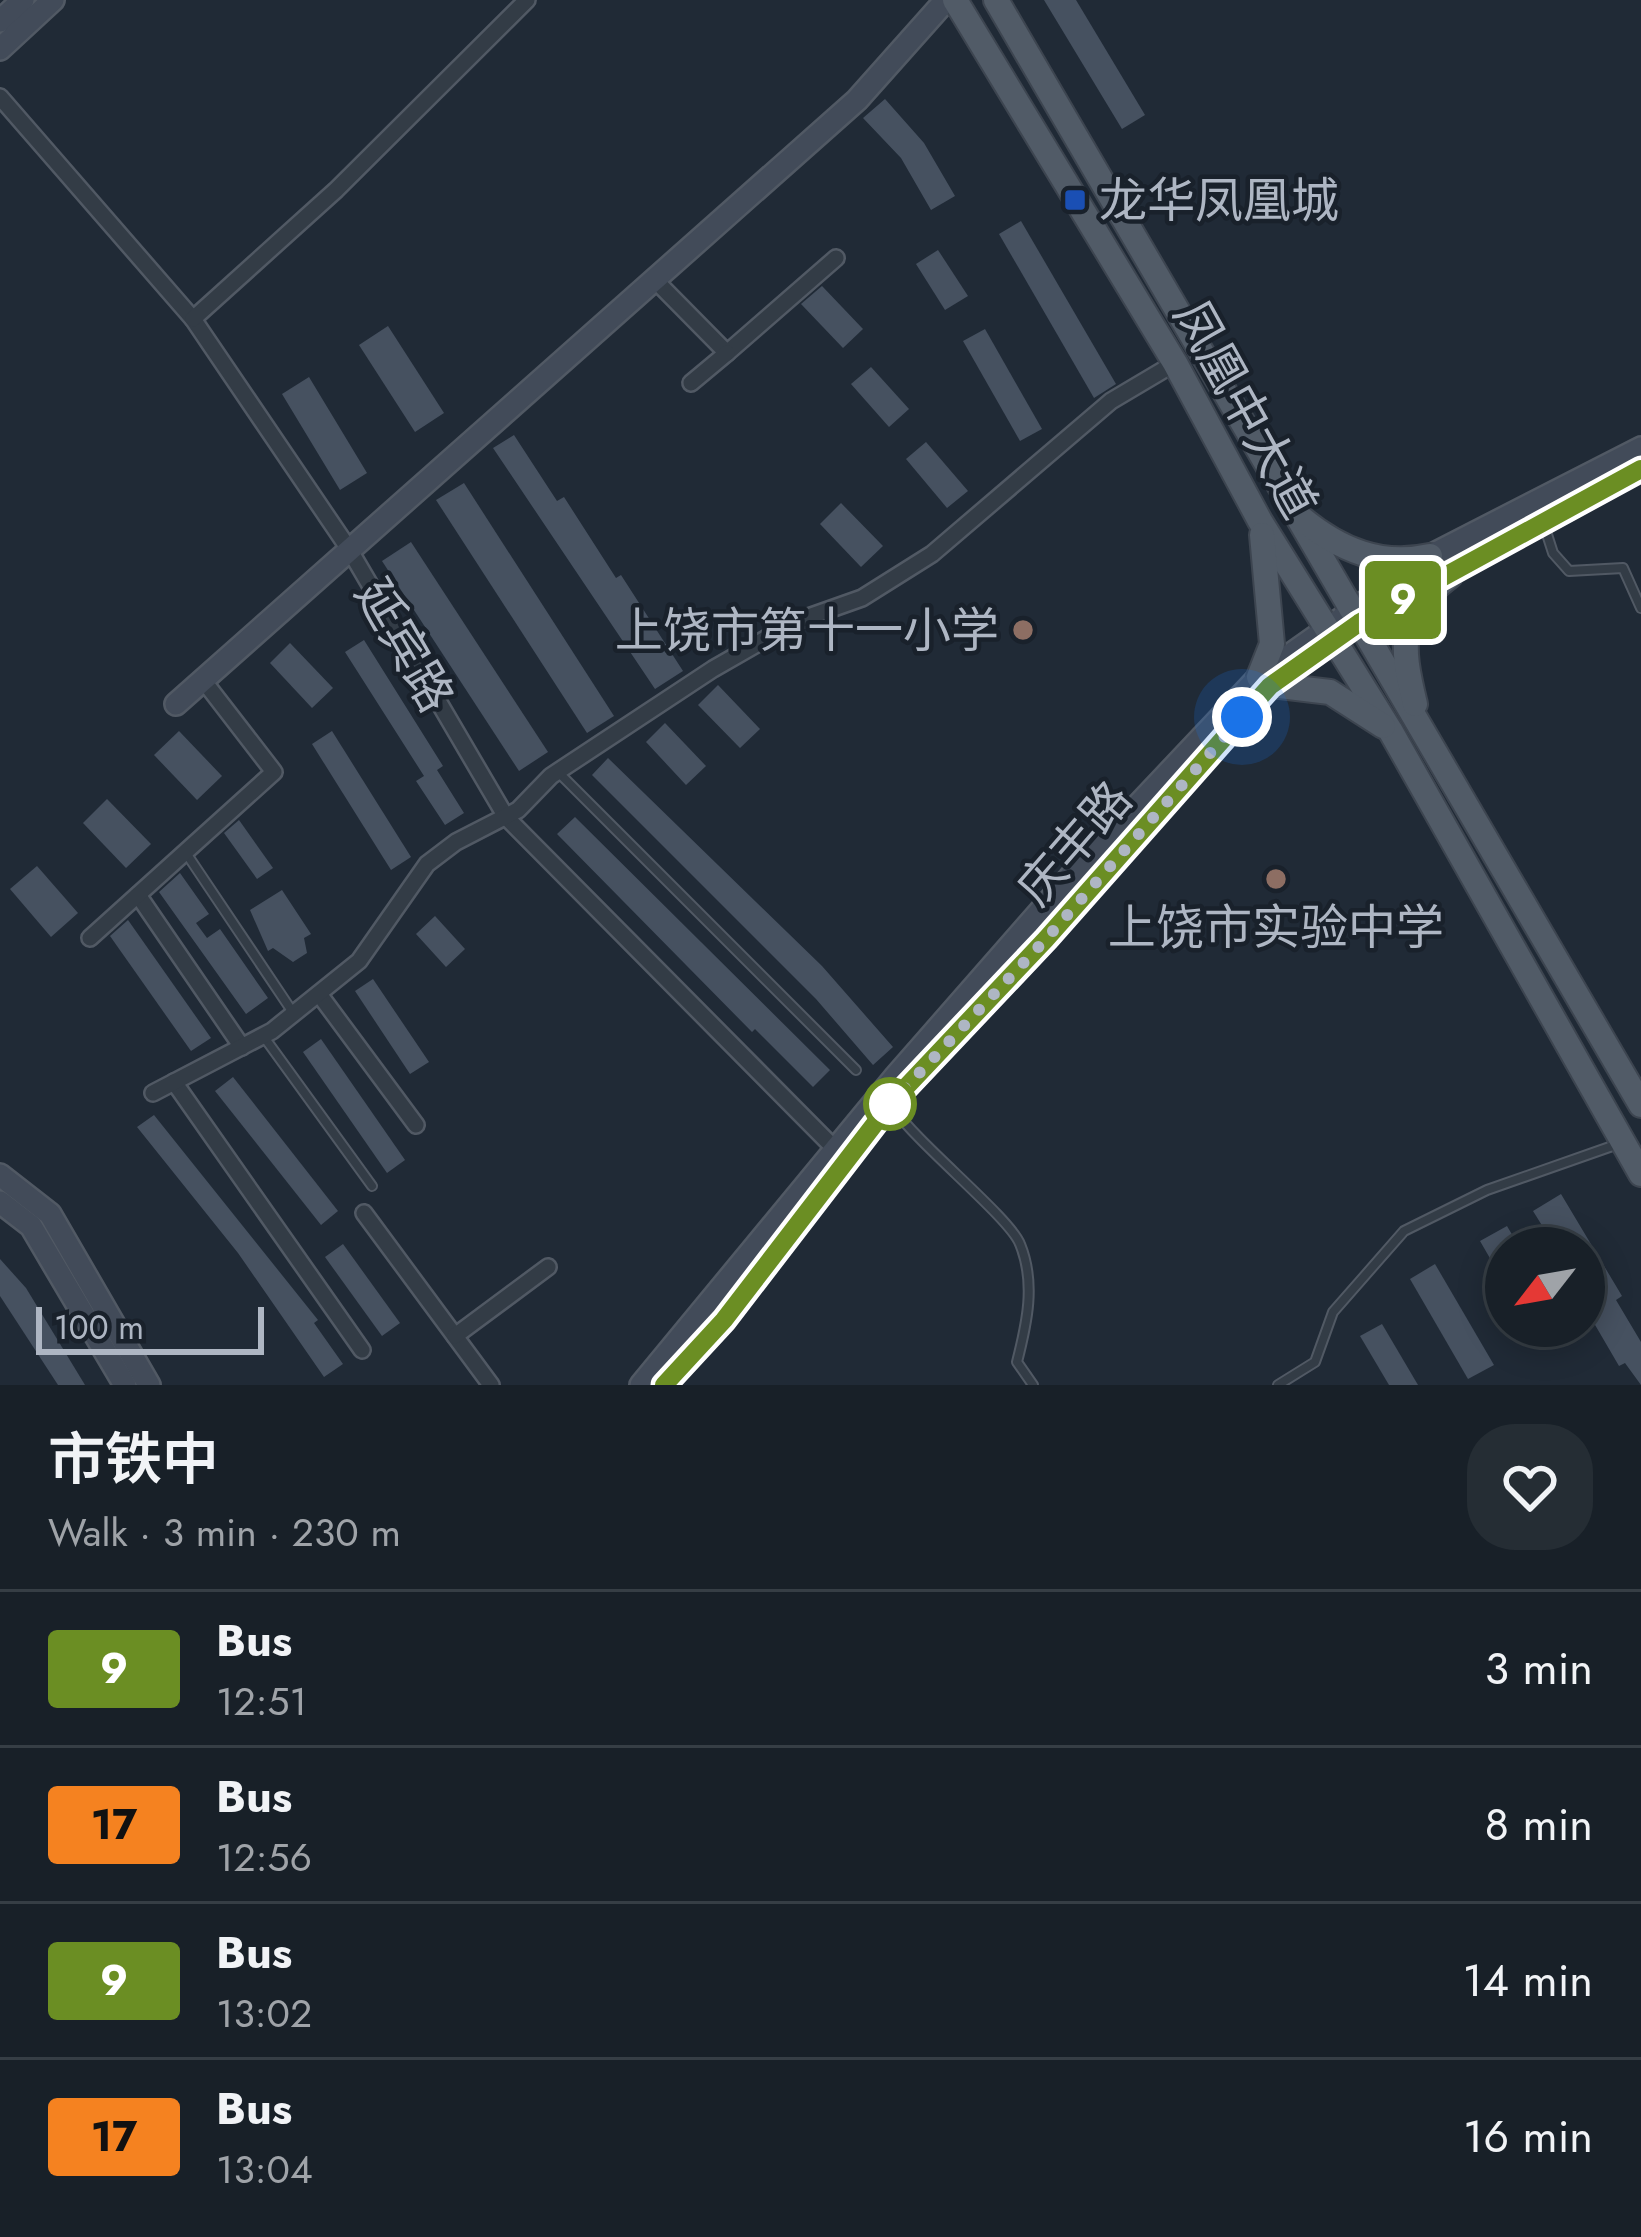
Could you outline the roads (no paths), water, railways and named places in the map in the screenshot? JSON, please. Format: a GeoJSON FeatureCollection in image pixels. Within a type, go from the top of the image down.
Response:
{"type":"FeatureCollection","features":[{"type":"Feature","properties":{"kind":"main road"},"geometry":{"type":"LineString","coordinates":[[0,21],[23,0]]}},
{"type":"Feature","properties":{"kind":"main road"},"geometry":{"type":"LineString","coordinates":[[0,49],[53,0]]}},
{"type":"Feature","properties":{"kind":"main road"},"geometry":{"type":"LineString","coordinates":[[176,704],[857,100],[951,0]]}},
{"type":"Feature","properties":{"kind":"main road","name":"凤凰中大道"},"geometry":{"type":"LineString","coordinates":[[951,0],[1175,363],[1260,521],[1632,1138],[1641,1174]]}},
{"type":"Feature","properties":{"kind":"main road","name":"凤凰中大道"},"geometry":{"type":"LineString","coordinates":[[996,0],[1641,1105]]}},
{"type":"Feature","properties":{"kind":"main road"},"geometry":{"type":"LineString","coordinates":[[641,1385],[1073,874],[1264,681],[1430,556],[1641,448]]}},
{"type":"Feature","properties":{"kind":"main road"},"geometry":{"type":"LineString","coordinates":[[1355,615],[1450,575],[1641,469]]}},
{"type":"Feature","properties":{"kind":"main road"},"geometry":{"type":"LineString","coordinates":[[1292,510],[1355,552],[1396,563],[1430,556]]}},
{"type":"Feature","properties":{"kind":"main road"},"geometry":{"type":"LineString","coordinates":[[1260,521],[1271,644],[1264,681]]}},
{"type":"Feature","properties":{"kind":"main road"},"geometry":{"type":"LineString","coordinates":[[1421,730],[1406,637],[1418,601],[1450,575]]}},
{"type":"Feature","properties":{"kind":"main road"},"geometry":{"type":"LineString","coordinates":[[1264,681],[1330,692],[1390,730]]}},
{"type":"Feature","properties":{"kind":"main road","name":"庆丰路"},"geometry":{"type":"LineString","coordinates":[[664,1385],[724,1320],[840,1154],[1046,939],[1264,681]]}},
{"type":"Feature","properties":{"kind":"main road"},"geometry":{"type":"LineString","coordinates":[[0,1175],[50,1214],[149,1385]]}},
{"type":"Feature","properties":{"kind":"main road"},"geometry":{"type":"LineString","coordinates":[[0,1202],[31,1226],[125,1385]]}},
{"type":"Feature","properties":{"kind":"street"},"geometry":{"type":"LineString","coordinates":[[194,319],[336,190],[526,0]]}},
{"type":"Feature","properties":{"kind":"street","name":"延宾路"},"geometry":{"type":"LineString","coordinates":[[0,97],[194,319],[349,549],[506,817],[840,1154]]}},
{"type":"Feature","properties":{"kind":"street"},"geometry":{"type":"LineString","coordinates":[[691,383],[836,258]]}},
{"type":"Feature","properties":{"kind":"street"},"geometry":{"type":"LineString","coordinates":[[654,279],[727,353]]}},
{"type":"Feature","properties":{"kind":"street"},"geometry":{"type":"LineString","coordinates":[[153,1093],[263,1036],[359,961],[427,864],[506,817],[558,772],[764,640],[797,621],[862,598],[932,554],[1111,401],[1175,363]]}},
{"type":"Feature","properties":{"kind":"street"},"geometry":{"type":"LineString","coordinates":[[90,938],[274,772],[203,680]]}},
{"type":"Feature","properties":{"kind":"street"},"geometry":{"type":"LineString","coordinates":[[138,895],[242,1046]]}},
{"type":"Feature","properties":{"kind":"street"},"geometry":{"type":"LineString","coordinates":[[319,994],[416,1125]]}},
{"type":"Feature","properties":{"kind":"street"},"geometry":{"type":"LineString","coordinates":[[174,1082],[362,1350]]}},
{"type":"Feature","properties":{"kind":"street"},"geometry":{"type":"LineString","coordinates":[[364,1213],[490,1385]]}},
{"type":"Feature","properties":{"kind":"street"},"geometry":{"type":"LineString","coordinates":[[455,1336],[548,1268]]}},
{"type":"Feature","properties":{"kind":"lane"},"geometry":{"type":"LineString","coordinates":[[1544,525],[1553,553],[1569,571],[1623,568],[1641,608]]}},
{"type":"Feature","properties":{"kind":"lane"},"geometry":{"type":"LineString","coordinates":[[558,772],[856,1070]]}},
{"type":"Feature","properties":{"kind":"lane"},"geometry":{"type":"LineString","coordinates":[[185,852],[294,1014]]}},
{"type":"Feature","properties":{"kind":"lane"},"geometry":{"type":"LineString","coordinates":[[263,1036],[372,1186]]}},
{"type":"Feature","properties":{"kind":"lane"},"geometry":{"type":"LineString","coordinates":[[890,1104],[917,1141],[1020,1241],[1031,1307],[1017,1362],[1034,1385]]}},
{"type":"Feature","properties":{"kind":"lane"},"geometry":{"type":"LineString","coordinates":[[1278,1385],[1315,1362],[1333,1312],[1403,1232],[1486,1190],[1632,1138]]}},
{"type":"Feature","properties":{"kind":"place","name":"龙华凤凰城"},"geometry":{"type":"Point","coordinates":[1075,200]}},
{"type":"Feature","properties":{"kind":"place","name":"上饶市第十一小学"},"geometry":{"type":"Point","coordinates":[1023,630]}},
{"type":"Feature","properties":{"kind":"place","name":"上饶市实验中学"},"geometry":{"type":"Point","coordinates":[1276,879]}}]}
